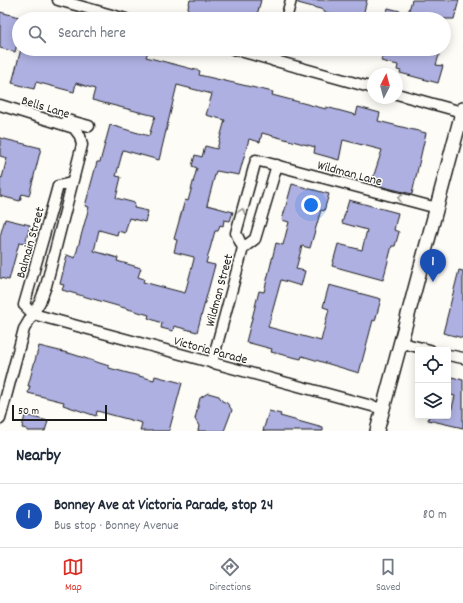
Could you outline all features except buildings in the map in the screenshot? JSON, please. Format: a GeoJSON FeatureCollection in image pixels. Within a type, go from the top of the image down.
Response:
{"type":"FeatureCollection","features":[{"type":"Feature","properties":{"kind":"street"},"geometry":{"type":"LineString","coordinates":[[58,0],[101,12]]}},
{"type":"Feature","properties":{"kind":"street"},"geometry":{"type":"LineString","coordinates":[[288,12],[291,0]]}},
{"type":"Feature","properties":{"kind":"street"},"geometry":{"type":"LineString","coordinates":[[257,56],[367,86]]}},
{"type":"Feature","properties":{"kind":"street"},"geometry":{"type":"LineString","coordinates":[[274,61],[276,56]]}},
{"type":"Feature","properties":{"kind":"street"},"geometry":{"type":"LineString","coordinates":[[377,431],[402,343],[463,111],[403,96]]}},
{"type":"Feature","properties":{"kind":"street","name":"Bells Lane"},"geometry":{"type":"LineString","coordinates":[[0,105],[74,128],[80,136]]}},
{"type":"Feature","properties":{"kind":"street"},"geometry":{"type":"LineString","coordinates":[[27,114],[38,111],[89,126]]}},
{"type":"Feature","properties":{"kind":"street","name":"Balmain Street"},"geometry":{"type":"LineString","coordinates":[[0,419],[24,329],[40,302],[46,286],[71,183],[82,145],[80,136]]}},
{"type":"Feature","properties":{"kind":"street","name":"Wildman Lane"},"geometry":{"type":"LineString","coordinates":[[256,160],[437,208]]}},
{"type":"Feature","properties":{"kind":"street","name":"Wildman Street"},"geometry":{"type":"LineString","coordinates":[[212,363],[243,248],[236,233],[256,160]]}},
{"type":"Feature","properties":{"kind":"street","name":"Wildman Street"},"geometry":{"type":"LineString","coordinates":[[243,248],[256,239],[277,165]]}},
{"type":"Feature","properties":{"kind":"street","name":"Balmain Street"},"geometry":{"type":"LineString","coordinates":[[33,314],[24,305],[55,196],[58,186],[71,183]]}},
{"type":"Feature","properties":{"kind":"street","name":"Victoria Parade"},"geometry":{"type":"LineString","coordinates":[[33,314],[383,409]]}},
{"type":"Feature","properties":{"kind":"street"},"geometry":{"type":"LineString","coordinates":[[402,343],[418,347]]}},
{"type":"Feature","properties":{"kind":"street"},"geometry":{"type":"LineString","coordinates":[[451,355],[463,358]]}},
{"type":"Feature","properties":{"kind":"place","name":"Bonney Ave at Victoria Parade, stop 24"},"geometry":{"type":"Point","coordinates":[433,282]}}]}
